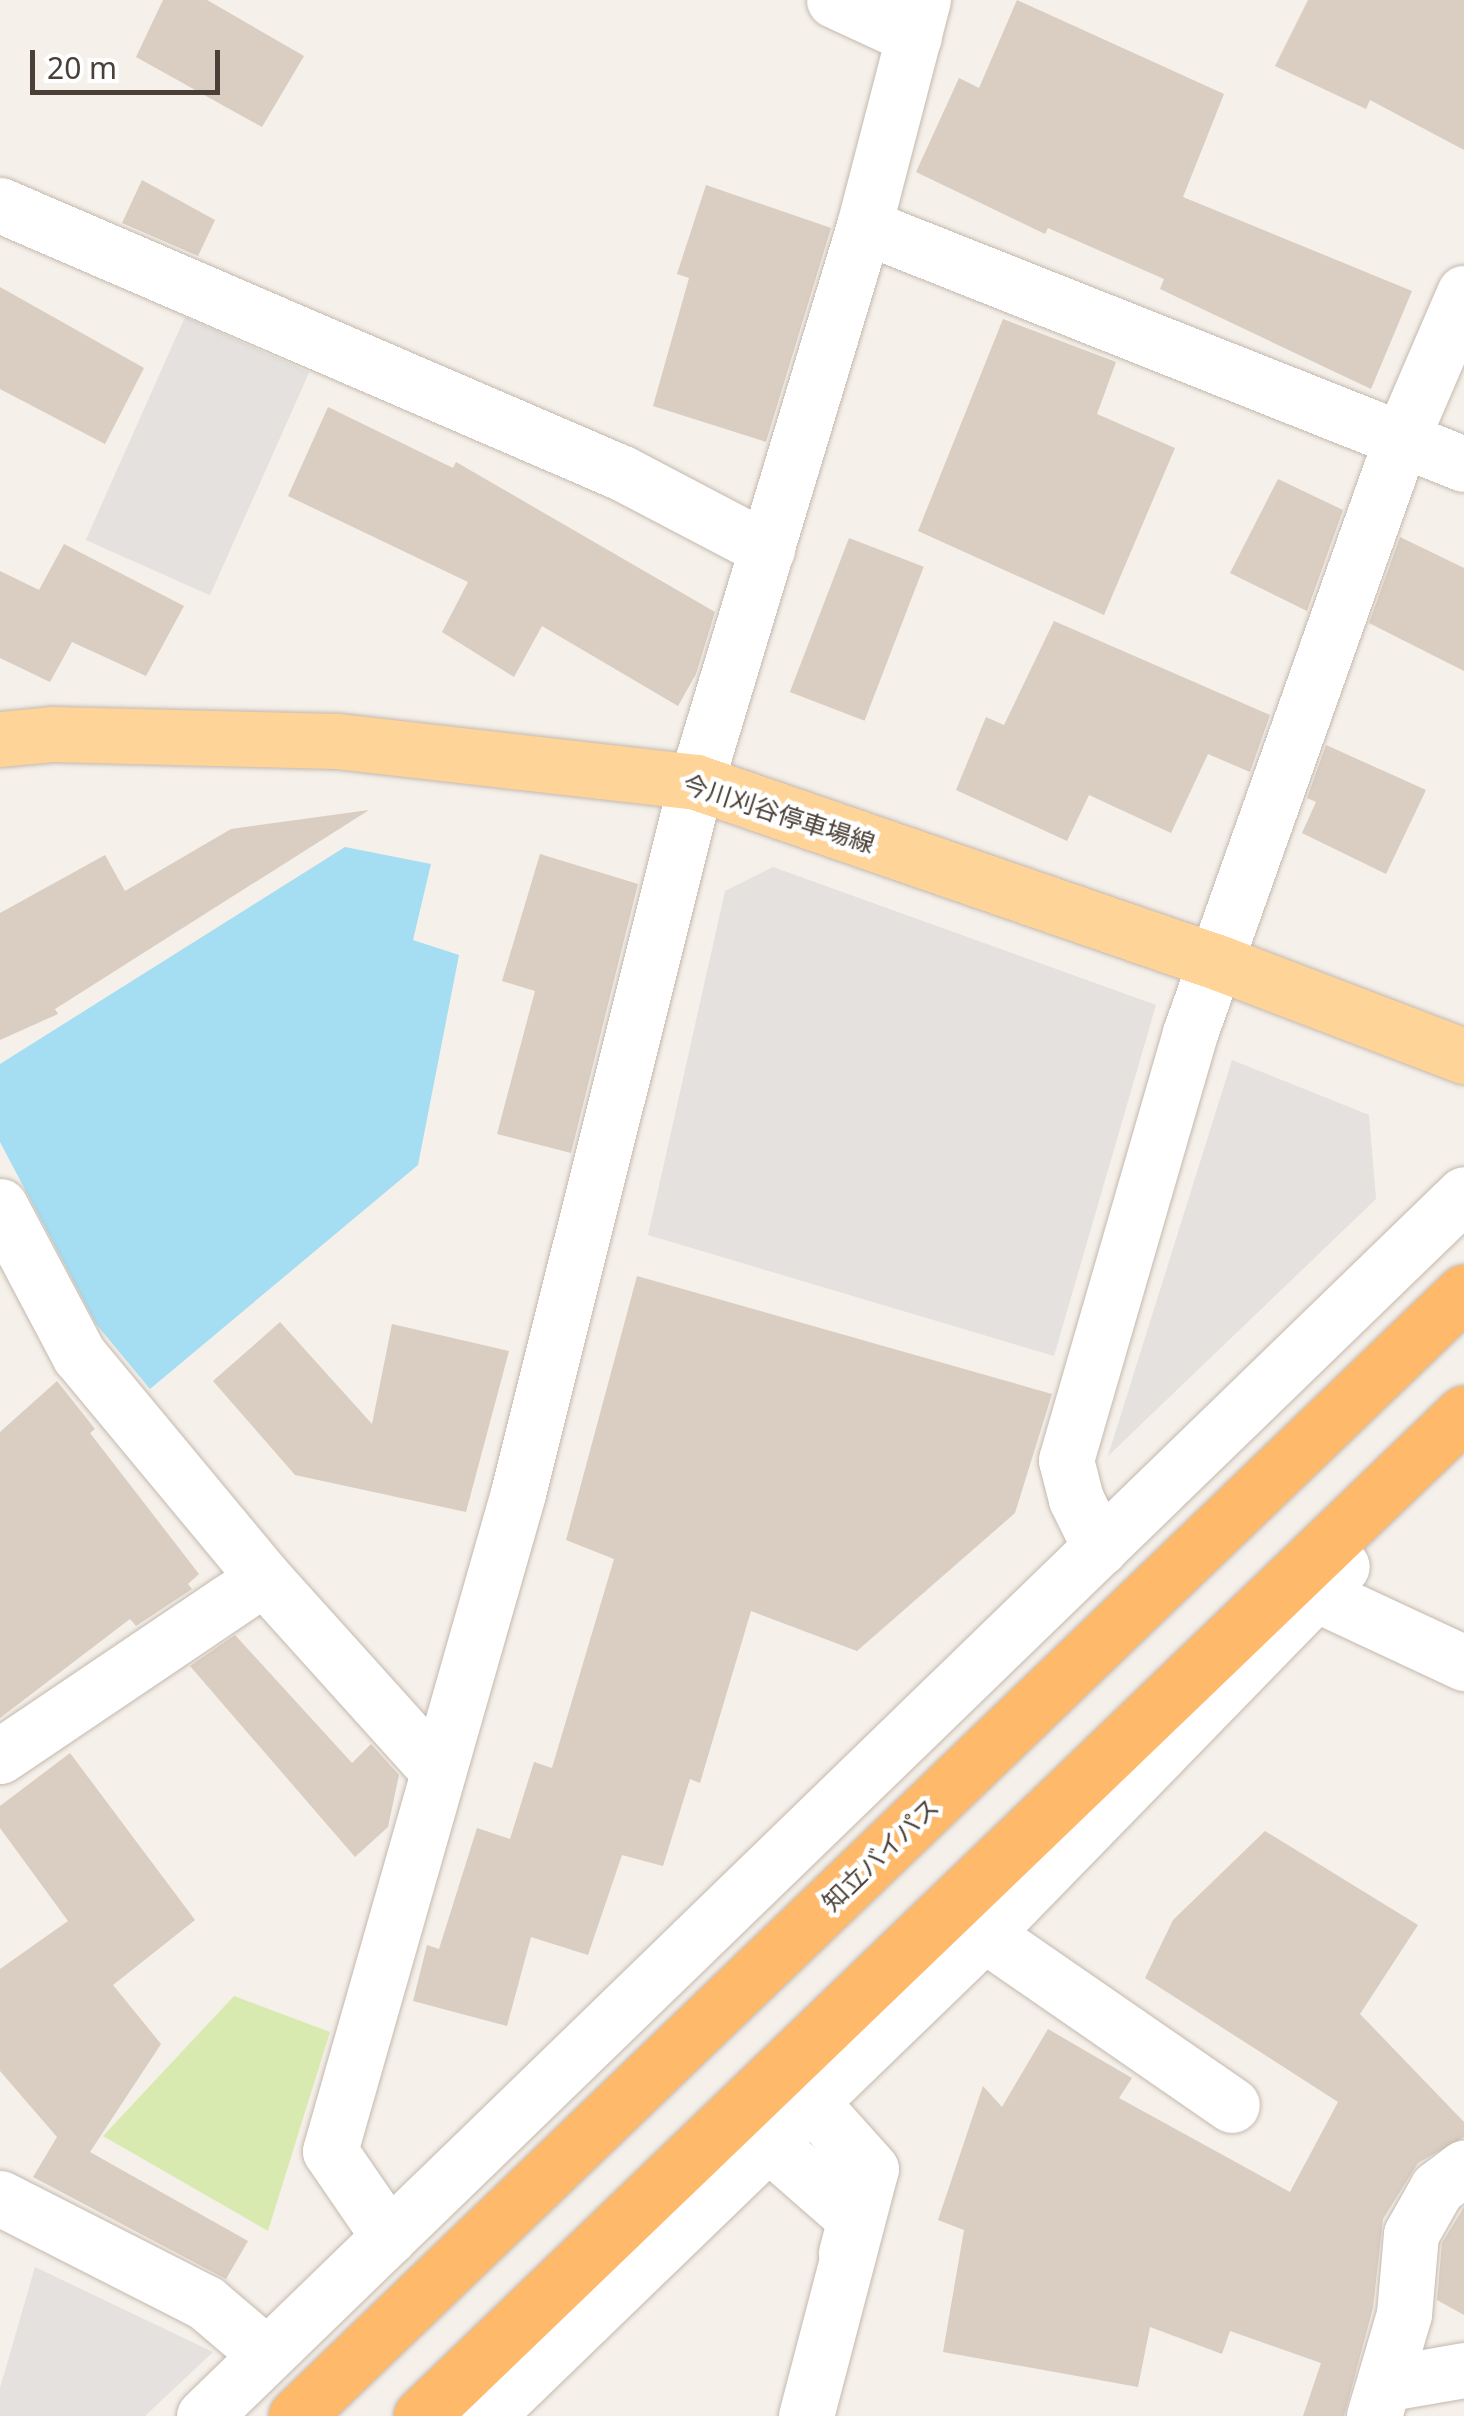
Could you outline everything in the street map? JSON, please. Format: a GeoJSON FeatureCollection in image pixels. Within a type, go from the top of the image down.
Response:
{"type":"FeatureCollection","features":[{"type":"Feature","properties":{"kind":"highway","name":"知立バイパス"},"geometry":{"type":"LineString","coordinates":[[296,2416],[1464,1292]]}},
{"type":"Feature","properties":{"kind":"highway"},"geometry":{"type":"LineString","coordinates":[[422,2416],[1464,1413]]}},
{"type":"Feature","properties":{"kind":"main road","name":"今川刈谷停車場線"},"geometry":{"type":"LineString","coordinates":[[0,739],[52,734],[337,741],[696,782],[1220,962],[1464,1056]]}},
{"type":"Feature","properties":{"kind":"street"},"geometry":{"type":"LineString","coordinates":[[389,2237],[330,2151],[518,1493],[696,782],[864,226],[919,19],[834,0]]}},
{"type":"Feature","properties":{"kind":"street"},"geometry":{"type":"LineString","coordinates":[[0,204],[622,473],[766,549]]}},
{"type":"Feature","properties":{"kind":"street"},"geometry":{"type":"LineString","coordinates":[[864,226],[1464,464]]}},
{"type":"Feature","properties":{"kind":"street"},"geometry":{"type":"LineString","coordinates":[[1100,1548],[1076,1500],[1066,1460],[1190,1032],[1220,962],[1402,437],[1464,292]]}},
{"type":"Feature","properties":{"kind":"street"},"geometry":{"type":"LineString","coordinates":[[204,2416],[634,1992],[1100,1548],[1362,1286],[1464,1194]]}},
{"type":"Feature","properties":{"kind":"street"},"geometry":{"type":"LineString","coordinates":[[0,1206],[80,1354],[264,1578],[438,1771]]}},
{"type":"Feature","properties":{"kind":"street"},"geometry":{"type":"LineString","coordinates":[[486,2416],[984,1934],[1314,1593],[1464,1450]]}},
{"type":"Feature","properties":{"kind":"street"},"geometry":{"type":"LineString","coordinates":[[0,1756],[264,1578]]}},
{"type":"Feature","properties":{"kind":"street"},"geometry":{"type":"LineString","coordinates":[[1314,1593],[1464,1663]]}},
{"type":"Feature","properties":{"kind":"street"},"geometry":{"type":"LineString","coordinates":[[984,1934],[1232,2105]]}},
{"type":"Feature","properties":{"kind":"street"},"geometry":{"type":"LineString","coordinates":[[805,2416],[872,2169],[810,2100]]}},
{"type":"Feature","properties":{"kind":"street"},"geometry":{"type":"LineString","coordinates":[[767,2142],[855,2219],[805,2416]]}},
{"type":"Feature","properties":{"kind":"street"},"geometry":{"type":"LineString","coordinates":[[1379,2400],[1404,2314],[1410,2234],[1437,2188],[1464,2168]]}},
{"type":"Feature","properties":{"kind":"street"},"geometry":{"type":"LineString","coordinates":[[0,2198],[206,2303],[266,2354]]}},
{"type":"Feature","properties":{"kind":"street"},"geometry":{"type":"LineString","coordinates":[[1379,2400],[1464,2370]]}},
{"type":"Feature","properties":{"kind":"green space"},"geometry":{"type":"Polygon","coordinates":[[[234,1996],[330,2032],[268,2231],[103,2136],[234,1996]]]}},
{"type":"Feature","properties":{"kind":"shaded area"},"geometry":{"type":"Polygon","coordinates":[[[185,317],[309,372],[210,595],[86,540],[185,317]]]}},
{"type":"Feature","properties":{"kind":"shaded area"},"geometry":{"type":"Polygon","coordinates":[[[773,867],[1156,1005],[1054,1356],[648,1235],[725,891],[773,867]]]}},
{"type":"Feature","properties":{"kind":"shaded area"},"geometry":{"type":"Polygon","coordinates":[[[1232,1060],[1369,1115],[1376,1199],[1108,1456],[1232,1060]]]}},
{"type":"Feature","properties":{"kind":"shaded area"},"geometry":{"type":"Polygon","coordinates":[[[35,2267],[213,2352],[145,2416],[0,2416],[0,2388],[35,2267]]]}},
{"type":"Feature","properties":{"kind":"water"},"geometry":{"type":"Polygon","coordinates":[[[345,847],[431,864],[413,940],[459,955],[418,1165],[150,1389],[96,1324],[0,1142],[0,1064],[345,847]]]}},
{"type":"Feature","properties":{"kind":"building"},"geometry":{"type":"Polygon","coordinates":[[[163,0],[207,0],[304,56],[262,127],[136,57],[163,0]]]}},
{"type":"Feature","properties":{"kind":"building"},"geometry":{"type":"Polygon","coordinates":[[[1017,0],[1224,94],[1183,197],[1412,291],[1371,389],[1160,289],[1164,279],[1048,228],[1045,234],[916,172],[959,78],[979,88],[1017,0]]]}},
{"type":"Feature","properties":{"kind":"building"},"geometry":{"type":"Polygon","coordinates":[[[1308,0],[1464,0],[1464,150],[1370,100],[1366,109],[1275,66],[1308,0]]]}},
{"type":"Feature","properties":{"kind":"building"},"geometry":{"type":"Polygon","coordinates":[[[142,180],[215,220],[198,256],[122,223],[142,180]]]}},
{"type":"Feature","properties":{"kind":"building"},"geometry":{"type":"Polygon","coordinates":[[[706,185],[831,228],[766,442],[653,406],[689,278],[677,274],[706,185]]]}},
{"type":"Feature","properties":{"kind":"building"},"geometry":{"type":"Polygon","coordinates":[[[0,287],[144,368],[105,444],[0,389],[0,287]]]}},
{"type":"Feature","properties":{"kind":"building"},"geometry":{"type":"Polygon","coordinates":[[[1003,319],[1116,362],[1097,414],[1175,448],[1104,615],[918,531],[1003,319]]]}},
{"type":"Feature","properties":{"kind":"building"},"geometry":{"type":"Polygon","coordinates":[[[328,407],[453,468],[456,462],[715,612],[696,674],[678,706],[542,626],[514,677],[442,632],[468,582],[288,496],[328,407]]]}},
{"type":"Feature","properties":{"kind":"building"},"geometry":{"type":"Polygon","coordinates":[[[1278,479],[1343,510],[1307,611],[1230,573],[1278,479]]]}},
{"type":"Feature","properties":{"kind":"building"},"geometry":{"type":"Polygon","coordinates":[[[1400,537],[1464,568],[1464,671],[1369,623],[1400,537]]]}},
{"type":"Feature","properties":{"kind":"building"},"geometry":{"type":"Polygon","coordinates":[[[849,538],[924,567],[865,721],[790,692],[849,538]]]}},
{"type":"Feature","properties":{"kind":"building"},"geometry":{"type":"Polygon","coordinates":[[[64,544],[184,606],[146,676],[72,642],[50,682],[0,658],[0,571],[39,590],[64,544]]]}},
{"type":"Feature","properties":{"kind":"building"},"geometry":{"type":"Polygon","coordinates":[[[1054,621],[1270,715],[1250,772],[1208,754],[1171,833],[1089,795],[1067,841],[956,790],[986,717],[1004,725],[1054,621]]]}},
{"type":"Feature","properties":{"kind":"building"},"geometry":{"type":"Polygon","coordinates":[[[1326,745],[1426,790],[1386,874],[1302,833],[1316,802],[1307,798],[1326,745]]]}},
{"type":"Feature","properties":{"kind":"building"},"geometry":{"type":"Polygon","coordinates":[[[369,810],[55,1009],[58,1014],[0,1040],[0,913],[105,855],[125,891],[231,829],[369,810]]]}},
{"type":"Feature","properties":{"kind":"building"},"geometry":{"type":"Polygon","coordinates":[[[540,854],[638,884],[571,1153],[497,1134],[535,991],[502,981],[540,854]]]}},
{"type":"Feature","properties":{"kind":"building"},"geometry":{"type":"Polygon","coordinates":[[[637,1276],[1052,1394],[1015,1513],[857,1651],[751,1611],[700,1783],[690,1779],[663,1866],[622,1855],[588,1955],[531,1937],[507,2026],[413,2001],[427,1945],[439,1949],[477,1828],[510,1839],[534,1762],[552,1768],[614,1559],[566,1540],[637,1276]]]}},
{"type":"Feature","properties":{"kind":"building"},"geometry":{"type":"Polygon","coordinates":[[[280,1322],[372,1424],[392,1324],[509,1351],[466,1512],[295,1475],[213,1381],[280,1322]]]}},
{"type":"Feature","properties":{"kind":"building"},"geometry":{"type":"Polygon","coordinates":[[[57,1381],[95,1429],[90,1433],[199,1574],[188,1584],[192,1589],[136,1626],[130,1619],[0,1718],[0,1432],[57,1381]]]}},
{"type":"Feature","properties":{"kind":"building"},"geometry":{"type":"Polygon","coordinates":[[[235,1635],[352,1763],[371,1744],[399,1775],[388,1827],[355,1857],[190,1666],[235,1635]]]}},
{"type":"Feature","properties":{"kind":"building"},"geometry":{"type":"Polygon","coordinates":[[[70,1753],[195,1920],[113,1985],[161,2044],[90,2152],[248,2241],[226,2279],[33,2177],[57,2137],[0,2071],[0,1969],[68,1921],[0,1828],[0,1806],[70,1753]]]}},
{"type":"Feature","properties":{"kind":"building"},"geometry":{"type":"Polygon","coordinates":[[[1265,1831],[1418,1925],[1360,2014],[1464,2122],[1464,2137],[1418,2163],[1383,2219],[1373,2308],[1344,2416],[1303,2416],[1321,2363],[1230,2331],[1222,2354],[1150,2327],[1138,2387],[943,2352],[964,2230],[938,2220],[983,2086],[1002,2107],[1048,2029],[1132,2078],[1119,2098],[1290,2192],[1338,2102],[1145,1978],[1173,1920],[1265,1831]]]}},
{"type":"Feature","properties":{"kind":"building"},"geometry":{"type":"Polygon","coordinates":[[[1464,2207],[1464,2315],[1437,2300],[1442,2243],[1464,2207]]]}}]}
